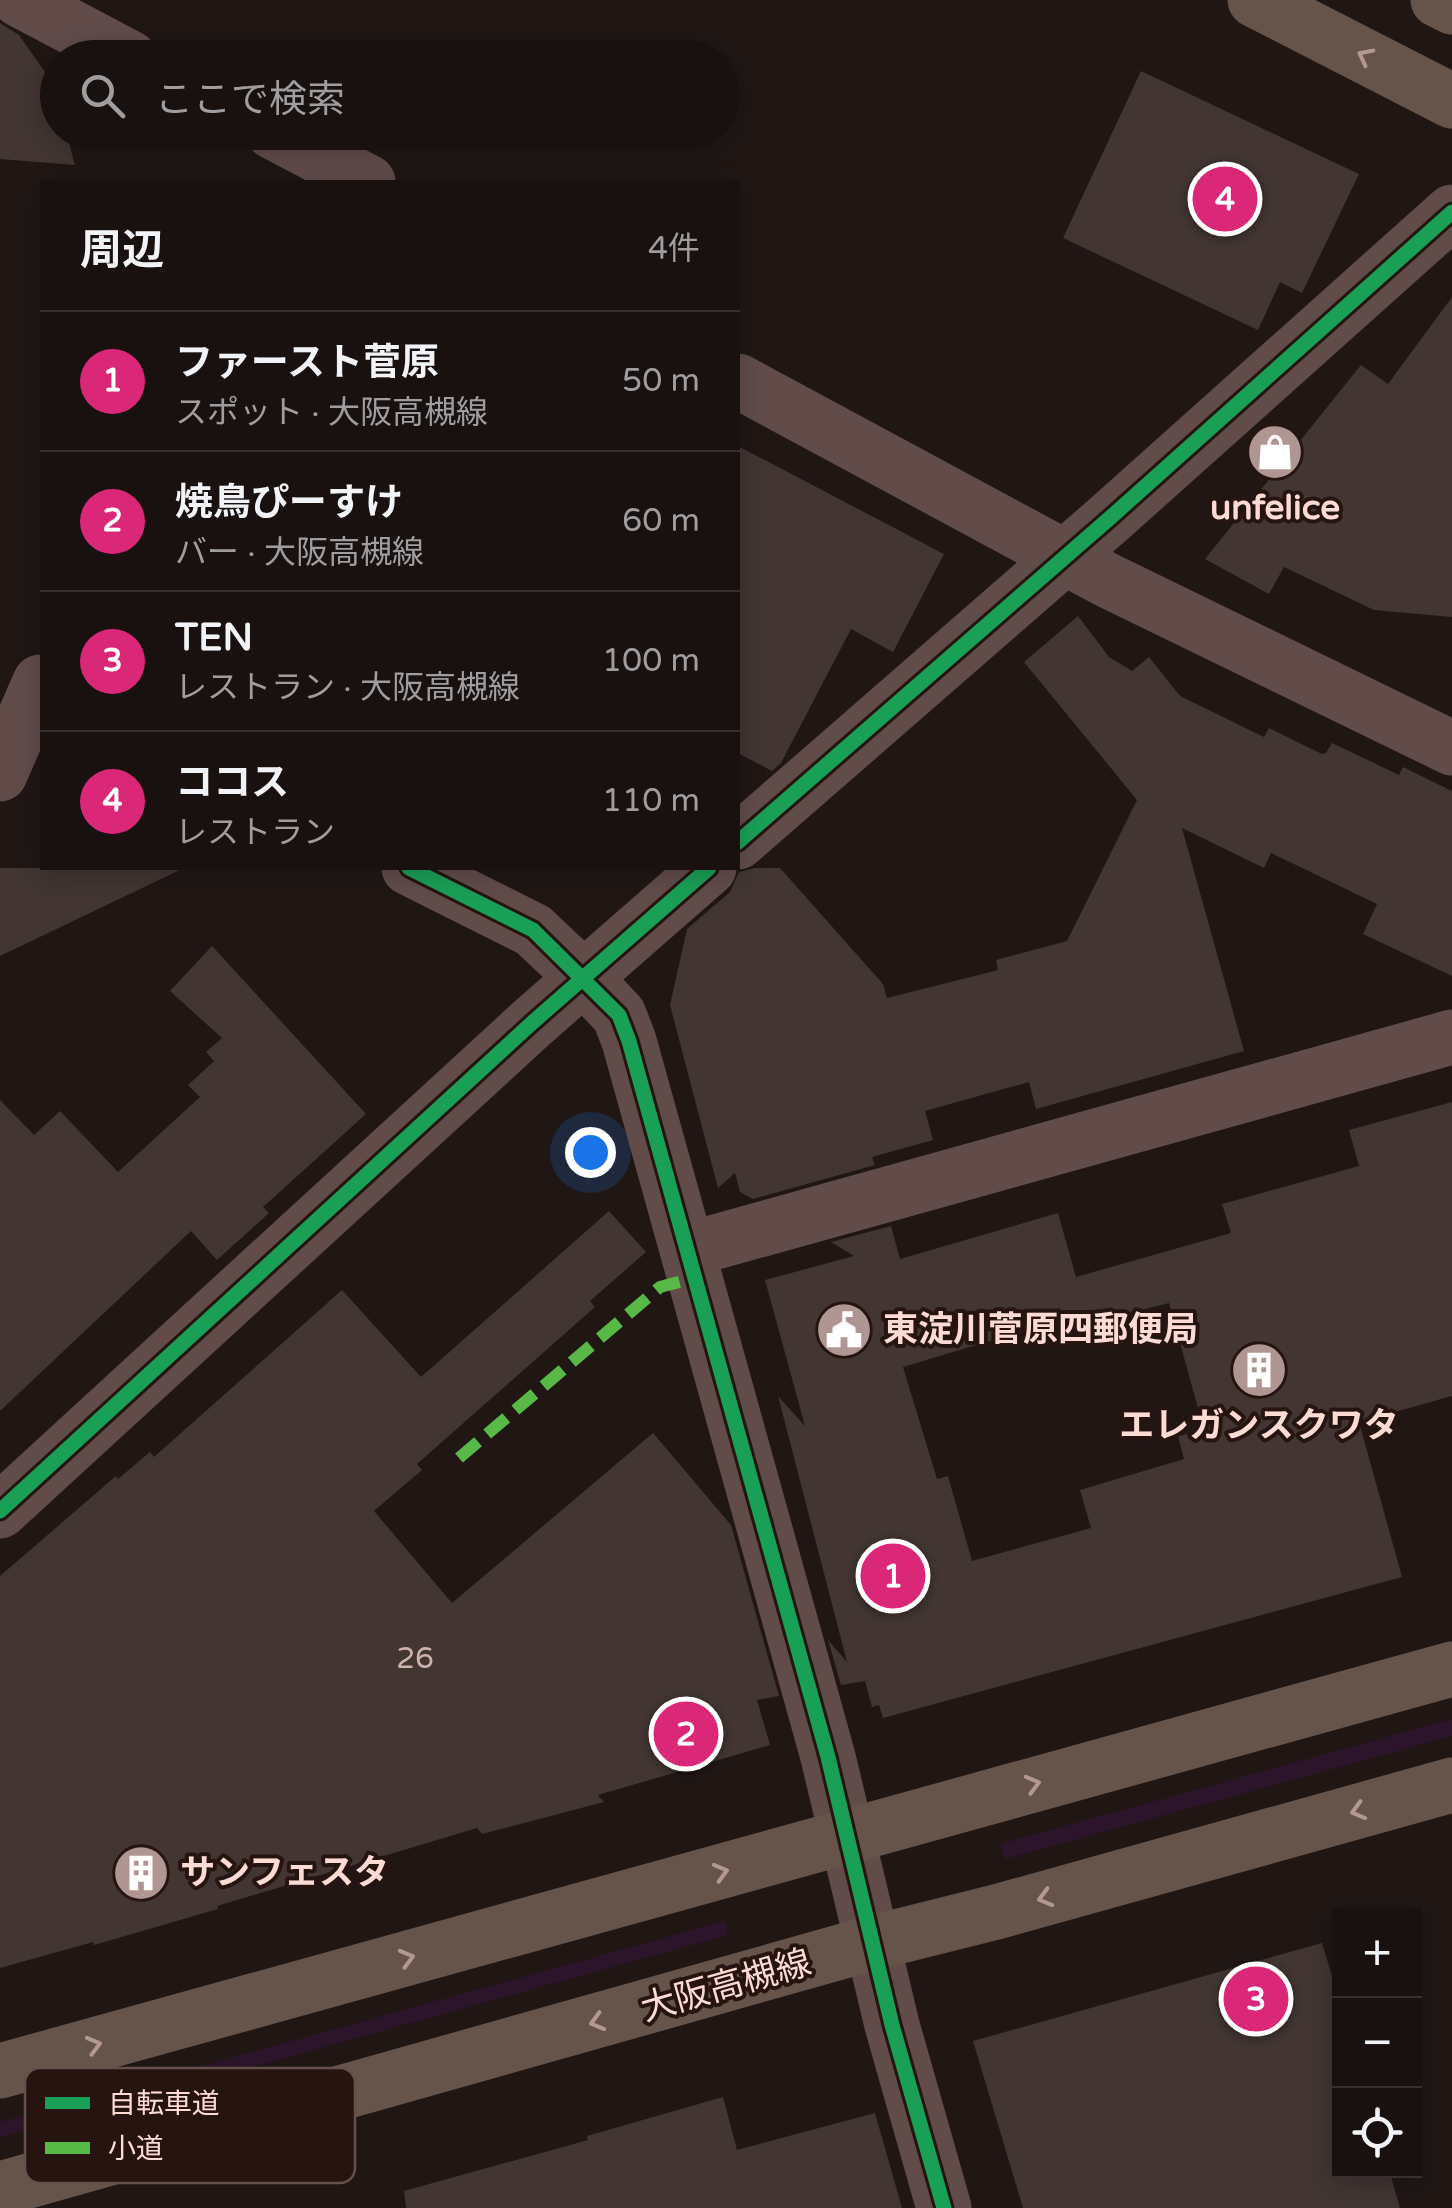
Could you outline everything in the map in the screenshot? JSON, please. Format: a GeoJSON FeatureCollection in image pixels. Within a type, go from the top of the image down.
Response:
{"type":"FeatureCollection","features":[{"type":"Feature","properties":{"kind":"main road"},"geometry":{"type":"LineString","coordinates":[[1254,0],[1452,100]]}},
{"type":"Feature","properties":{"kind":"main road"},"geometry":{"type":"LineString","coordinates":[[1438,0],[1452,7]]}},
{"type":"Feature","properties":{"kind":"main road"},"geometry":{"type":"LineString","coordinates":[[0,2070],[1452,1669]]}},
{"type":"Feature","properties":{"kind":"main road","name":"大阪高槻線"},"geometry":{"type":"LineString","coordinates":[[355,2089],[1452,1785]]}},
{"type":"Feature","properties":{"kind":"main road","name":"大阪高槻線"},"geometry":{"type":"LineString","coordinates":[[0,2189],[25,2182]]}},
{"type":"Feature","properties":{"kind":"street"},"geometry":{"type":"LineString","coordinates":[[20,0],[96,40]]}},
{"type":"Feature","properties":{"kind":"street"},"geometry":{"type":"LineString","coordinates":[[308,150],[364,180]]}},
{"type":"Feature","properties":{"kind":"street"},"geometry":{"type":"LineString","coordinates":[[740,840],[1452,212]]}},
{"type":"Feature","properties":{"kind":"street"},"geometry":{"type":"LineString","coordinates":[[740,382],[1107,580],[1452,748]]}},
{"type":"Feature","properties":{"kind":"street"},"geometry":{"type":"LineString","coordinates":[[0,774],[27,676]]}},
{"type":"Feature","properties":{"kind":"street"},"geometry":{"type":"LineString","coordinates":[[413,870],[533,930],[619,1015],[848,1835],[872,1944],[944,2208]]}},
{"type":"Feature","properties":{"kind":"street"},"geometry":{"type":"LineString","coordinates":[[0,1511],[706,870]]}},
{"type":"Feature","properties":{"kind":"street"},"geometry":{"type":"LineString","coordinates":[[687,1250],[1452,1037]]}},
{"type":"Feature","properties":{"kind":"shaded area"},"geometry":{"type":"Polygon","coordinates":[[[1452,1719],[1452,1736],[1005,1859],[1000,1844],[1452,1719]]]}},
{"type":"Feature","properties":{"kind":"shaded area"},"geometry":{"type":"Polygon","coordinates":[[[725,1921],[728,1935],[249,2068],[195,2068],[725,1921]]]}},
{"type":"Feature","properties":{"kind":"shaded area"},"geometry":{"type":"Polygon","coordinates":[[[25,2115],[25,2130],[0,2137],[0,2122],[25,2115]]]}},
{"type":"Feature","properties":{"kind":"building"},"geometry":{"type":"Polygon","coordinates":[[[0,23],[19,35],[40,65],[40,150],[71,150],[75,165],[0,159],[0,23]]]}},
{"type":"Feature","properties":{"kind":"building"},"geometry":{"type":"Polygon","coordinates":[[[1141,71],[1359,174],[1302,293],[1280,282],[1258,330],[1063,238],[1141,71]]]}},
{"type":"Feature","properties":{"kind":"building"},"geometry":{"type":"Polygon","coordinates":[[[1452,297],[1452,617],[1374,610],[1284,567],[1269,594],[1205,559],[1361,365],[1388,384],[1452,297]]]}},
{"type":"Feature","properties":{"kind":"building"},"geometry":{"type":"Polygon","coordinates":[[[740,447],[944,554],[893,652],[851,629],[781,763],[772,771],[740,754],[740,447]]]}},
{"type":"Feature","properties":{"kind":"building"},"geometry":{"type":"Polygon","coordinates":[[[1078,616],[1109,657],[1132,671],[1149,657],[1180,696],[1264,737],[1269,728],[1322,754],[1332,743],[1399,775],[1403,767],[1452,791],[1452,976],[1363,934],[1377,904],[1271,853],[1264,868],[1182,828],[1244,1051],[1036,1109],[1029,1082],[925,1111],[933,1140],[872,1157],[875,1165],[753,1199],[740,1192],[735,1173],[718,1188],[670,1005],[687,929],[730,892],[739,872],[780,868],[883,984],[887,998],[998,970],[996,960],[1067,941],[1137,800],[1024,662],[1078,616]]]}},
{"type":"Feature","properties":{"kind":"building"},"geometry":{"type":"Polygon","coordinates":[[[0,868],[180,870],[0,956],[0,868]]]}},
{"type":"Feature","properties":{"kind":"building"},"geometry":{"type":"Polygon","coordinates":[[[212,946],[366,1114],[263,1207],[269,1213],[217,1260],[191,1231],[0,1411],[0,1100],[34,1135],[60,1111],[118,1172],[200,1097],[188,1085],[214,1061],[206,1052],[222,1038],[170,991],[212,946]]]}},
{"type":"Feature","properties":{"kind":"building"},"geometry":{"type":"Polygon","coordinates":[[[1452,1102],[1452,1396],[1359,1422],[1402,1577],[883,1718],[879,1705],[872,1707],[865,1681],[841,1685],[828,1640],[847,1662],[778,1396],[805,1426],[765,1280],[854,1256],[831,1242],[891,1226],[900,1259],[1058,1213],[1076,1277],[1231,1233],[1222,1204],[1359,1166],[1349,1130],[1452,1102]],[[1169,1303],[1065,1329],[1060,1308],[1033,1315],[1036,1327],[903,1367],[937,1479],[948,1476],[972,1561],[1091,1528],[1080,1490],[1184,1459],[1178,1436],[1204,1430],[1169,1303]]]}},
{"type":"Feature","properties":{"kind":"building"},"geometry":{"type":"Polygon","coordinates":[[[609,1211],[646,1252],[590,1301],[595,1307],[417,1464],[422,1470],[374,1511],[452,1603],[653,1433],[731,1525],[779,1696],[757,1700],[770,1745],[598,1795],[604,1802],[482,1834],[477,1828],[217,1906],[218,1909],[0,1968],[0,1576],[116,1476],[118,1479],[150,1452],[154,1457],[342,1290],[421,1377],[609,1211]]]}},
{"type":"Feature","properties":{"kind":"building"},"geometry":{"type":"Polygon","coordinates":[[[1322,1943],[1332,1976],[1332,2178],[1391,2178],[1400,2208],[1023,2208],[973,2041],[1322,1943]]]}},
{"type":"Feature","properties":{"kind":"building"},"geometry":{"type":"Polygon","coordinates":[[[723,2097],[737,2150],[875,2113],[902,2208],[406,2208],[404,2191],[588,2140],[587,2136],[723,2097]]]}},
{"type":"Feature","properties":{"kind":"marked path"},"geometry":{"type":"LineString","coordinates":[[459,1458],[660,1287],[694,1278]]}},
{"type":"Feature","properties":{"kind":"cycle path"},"geometry":{"type":"LineString","coordinates":[[740,840],[1111,517],[1452,212]]}},
{"type":"Feature","properties":{"kind":"cycle path"},"geometry":{"type":"LineString","coordinates":[[413,870],[533,930],[619,1015],[828,1757],[892,2025],[944,2208]]}},
{"type":"Feature","properties":{"kind":"cycle path"},"geometry":{"type":"LineString","coordinates":[[0,1511],[533,1022],[707,870]]}},
{"type":"Feature","properties":{"kind":"place","name":"ココス"},"geometry":{"type":"Point","coordinates":[1225,199]}},
{"type":"Feature","properties":{"kind":"place","name":"unfelice"},"geometry":{"type":"Point","coordinates":[1275,452]}},
{"type":"Feature","properties":{"kind":"place","name":"東淀川菅原四郵便局"},"geometry":{"type":"Point","coordinates":[844,1330]}},
{"type":"Feature","properties":{"kind":"place","name":"エレガンスクワタ"},"geometry":{"type":"Point","coordinates":[1259,1370]}},
{"type":"Feature","properties":{"kind":"place","name":"ファースト菅原"},"geometry":{"type":"Point","coordinates":[893,1576]}},
{"type":"Feature","properties":{"kind":"place","name":"焼鳥ぴーすけ"},"geometry":{"type":"Point","coordinates":[686,1734]}},
{"type":"Feature","properties":{"kind":"place","name":"サンフェスタ"},"geometry":{"type":"Point","coordinates":[141,1873]}},
{"type":"Feature","properties":{"kind":"place","name":"TEN"},"geometry":{"type":"Point","coordinates":[1256,1999]}}]}
